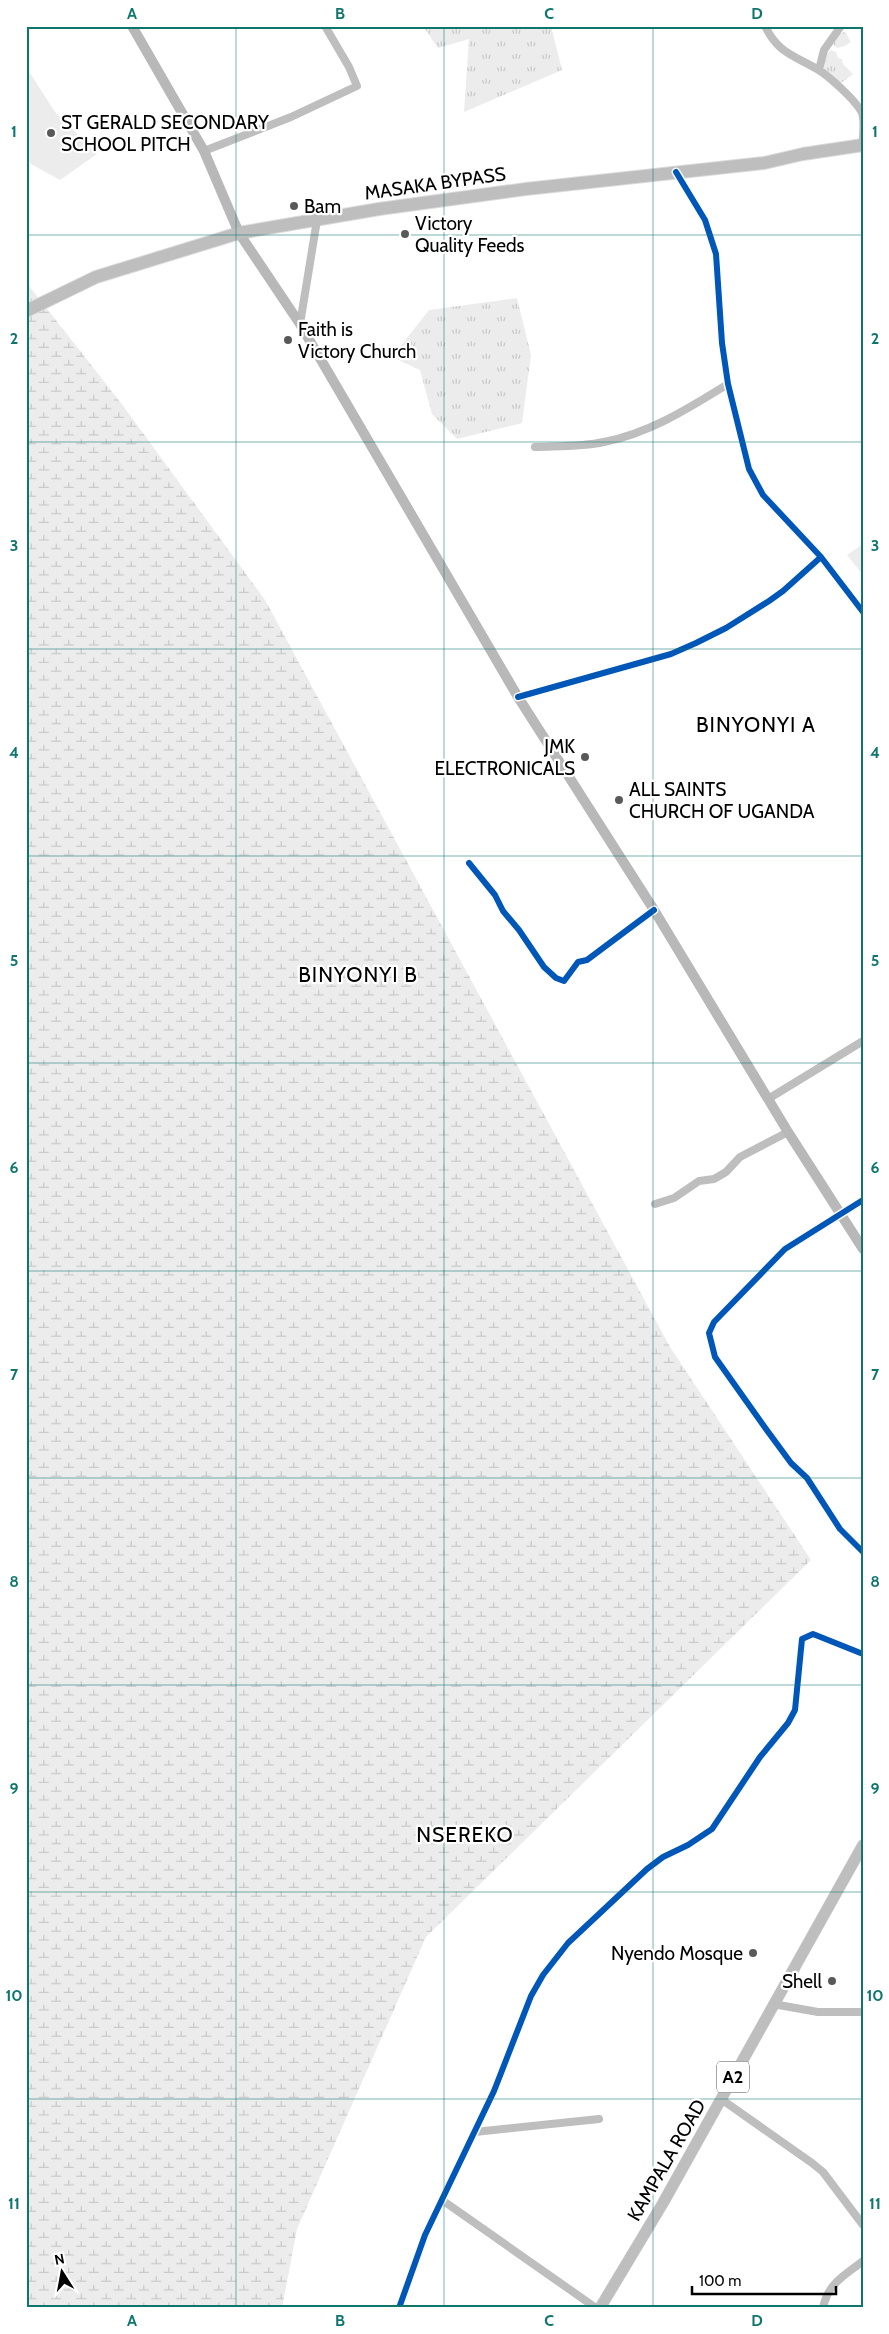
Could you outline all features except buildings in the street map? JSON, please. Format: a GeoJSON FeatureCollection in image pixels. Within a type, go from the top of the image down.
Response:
{"type":"FeatureCollection","features":[{"type":"Feature","properties":{"kind":"highway","name":"MASAKA BYPASS"},"geometry":{"type":"LineString","coordinates":[[26,311],[96,277],[215,238],[238,233],[526,189],[764,163],[803,154],[863,145]]}},
{"type":"Feature","properties":{"kind":"main road"},"geometry":{"type":"LineString","coordinates":[[132,26],[204,151],[238,233],[300,324],[518,698],[654,910],[788,1132],[863,1249]]}},
{"type":"Feature","properties":{"kind":"main road","name":"KAMPALA ROAD"},"geometry":{"type":"LineString","coordinates":[[600,2308],[721,2099],[863,1845]]}},
{"type":"Feature","properties":{"kind":"street"},"geometry":{"type":"LineString","coordinates":[[204,151],[291,117],[357,86],[349,67],[325,26]]}},
{"type":"Feature","properties":{"kind":"street"},"geometry":{"type":"LineString","coordinates":[[765,26],[772,41],[783,51],[819,70],[850,98],[862,113],[863,145]]}},
{"type":"Feature","properties":{"kind":"street"},"geometry":{"type":"LineString","coordinates":[[819,70],[824,50],[841,26]]}},
{"type":"Feature","properties":{"kind":"street"},"geometry":{"type":"LineString","coordinates":[[676,172],[705,220],[716,254],[719,325],[728,384],[749,469],[763,495],[821,557],[863,612]]}},
{"type":"Feature","properties":{"kind":"street"},"geometry":{"type":"LineString","coordinates":[[300,324],[317,220]]}},
{"type":"Feature","properties":{"kind":"street"},"geometry":{"type":"LineString","coordinates":[[535,447],[606,442],[657,426],[728,384]]}},
{"type":"Feature","properties":{"kind":"street"},"geometry":{"type":"LineString","coordinates":[[518,698],[670,654],[696,643],[726,628],[783,592],[821,557]]}},
{"type":"Feature","properties":{"kind":"street"},"geometry":{"type":"LineString","coordinates":[[469,863],[495,895],[503,911],[520,930],[539,962],[556,978],[564,981],[578,962],[587,960],[654,910]]}},
{"type":"Feature","properties":{"kind":"street"},"geometry":{"type":"LineString","coordinates":[[768,1098],[863,1041]]}},
{"type":"Feature","properties":{"kind":"street"},"geometry":{"type":"LineString","coordinates":[[655,1204],[674,1198],[699,1181],[714,1179],[726,1172],[740,1157],[788,1132]]}},
{"type":"Feature","properties":{"kind":"street"},"geometry":{"type":"LineString","coordinates":[[863,1200],[785,1249],[714,1322],[709,1333],[715,1357],[791,1463],[806,1478],[840,1528],[863,1552]]}},
{"type":"Feature","properties":{"kind":"street"},"geometry":{"type":"LineString","coordinates":[[399,2308],[424,2235],[494,2091],[531,1996],[543,1975],[568,1943],[647,1869],[712,1829],[760,1757],[788,1723],[795,1710],[802,1639],[813,1634],[863,1654]]}},
{"type":"Feature","properties":{"kind":"street"},"geometry":{"type":"LineString","coordinates":[[773,2004],[818,2012],[863,2012]]}},
{"type":"Feature","properties":{"kind":"street"},"geometry":{"type":"LineString","coordinates":[[721,2099],[823,2172],[863,2225]]}},
{"type":"Feature","properties":{"kind":"street"},"geometry":{"type":"LineString","coordinates":[[475,2132],[599,2119]]}},
{"type":"Feature","properties":{"kind":"street"},"geometry":{"type":"LineString","coordinates":[[442,2200],[596,2308]]}},
{"type":"Feature","properties":{"kind":"street"},"geometry":{"type":"LineString","coordinates":[[823,2308],[826,2295],[832,2285],[863,2261]]}},
{"type":"Feature","properties":{"kind":"green space"},"geometry":{"type":"Polygon","coordinates":[[[423,26],[551,26],[562,70],[464,112],[469,39],[438,48],[423,26]]]}},
{"type":"Feature","properties":{"kind":"green space"},"geometry":{"type":"Polygon","coordinates":[[[845,32],[851,42],[837,48],[831,42],[841,33],[845,32]]]}},
{"type":"Feature","properties":{"kind":"green space"},"geometry":{"type":"Polygon","coordinates":[[[830,50],[836,52],[838,58],[842,59],[843,64],[853,74],[840,84],[824,69],[826,55],[830,50]]]}},
{"type":"Feature","properties":{"kind":"green space","name":"ST GERALD SECONDARY SCHOOL PITCH"},"geometry":{"type":"Polygon","coordinates":[[[28,70],[55,112],[97,154],[60,180],[31,164],[26,156],[26,71],[28,70]]]}},
{"type":"Feature","properties":{"kind":"green space"},"geometry":{"type":"Polygon","coordinates":[[[26,282],[121,403],[265,600],[670,1347],[811,1560],[426,1937],[297,2229],[282,2308],[26,2308],[26,282]]]}},
{"type":"Feature","properties":{"kind":"green space"},"geometry":{"type":"Polygon","coordinates":[[[517,298],[531,355],[522,423],[457,439],[432,414],[420,370],[392,357],[429,310],[517,298]]]}},
{"type":"Feature","properties":{"kind":"green space"},"geometry":{"type":"Polygon","coordinates":[[[863,544],[863,575],[847,555],[863,544]]]}},
{"type":"Feature","properties":{"kind":"cycle path"},"geometry":{"type":"LineString","coordinates":[[676,172],[705,220],[716,254],[722,343],[728,384],[749,469],[763,495],[821,557],[863,612]]}},
{"type":"Feature","properties":{"kind":"cycle path"},"geometry":{"type":"LineString","coordinates":[[518,697],[671,654],[696,643],[726,628],[769,601],[821,557]]}},
{"type":"Feature","properties":{"kind":"cycle path"},"geometry":{"type":"LineString","coordinates":[[469,863],[495,895],[503,911],[519,930],[544,967],[556,978],[564,981],[578,962],[587,960],[654,910]]}},
{"type":"Feature","properties":{"kind":"cycle path"},"geometry":{"type":"LineString","coordinates":[[863,1200],[785,1249],[714,1322],[709,1333],[715,1357],[791,1463],[807,1478],[840,1529],[863,1552]]}},
{"type":"Feature","properties":{"kind":"cycle path"},"geometry":{"type":"LineString","coordinates":[[399,2308],[425,2235],[494,2091],[531,1996],[543,1975],[568,1943],[647,1869],[663,1857],[688,1845],[712,1829],[760,1757],[788,1723],[795,1710],[802,1639],[813,1634],[863,1654]]}},
{"type":"Feature","properties":{"kind":"place","name":"ST GERALD SECONDARY SCHOOL PITCH"},"geometry":{"type":"Point","coordinates":[51,133]}},
{"type":"Feature","properties":{"kind":"place","name":"Bam"},"geometry":{"type":"Point","coordinates":[294,206]}},
{"type":"Feature","properties":{"kind":"place","name":"Victory Quality Feeds"},"geometry":{"type":"Point","coordinates":[405,234]}},
{"type":"Feature","properties":{"kind":"place","name":"Faith is Victory Church"},"geometry":{"type":"Point","coordinates":[288,340]}},
{"type":"Feature","properties":{"kind":"place","name":"JMK ELECTRONICALS"},"geometry":{"type":"Point","coordinates":[585,757]}},
{"type":"Feature","properties":{"kind":"place","name":"ALL SAINTS CHURCH OF UGANDA"},"geometry":{"type":"Point","coordinates":[619,800]}},
{"type":"Feature","properties":{"kind":"place","name":"Nyendo Mosque"},"geometry":{"type":"Point","coordinates":[753,1953]}},
{"type":"Feature","properties":{"kind":"place","name":"Shell"},"geometry":{"type":"Point","coordinates":[832,1981]}},
{"type":"Feature","properties":{"kind":"district","name":"BINYONYI A"},"geometry":{"type":"Point","coordinates":[756,725]}},
{"type":"Feature","properties":{"kind":"district","name":"BINYONYI B"},"geometry":{"type":"Point","coordinates":[358,975]}},
{"type":"Feature","properties":{"kind":"district","name":"NSEREKO"},"geometry":{"type":"Point","coordinates":[465,1835]}}]}
